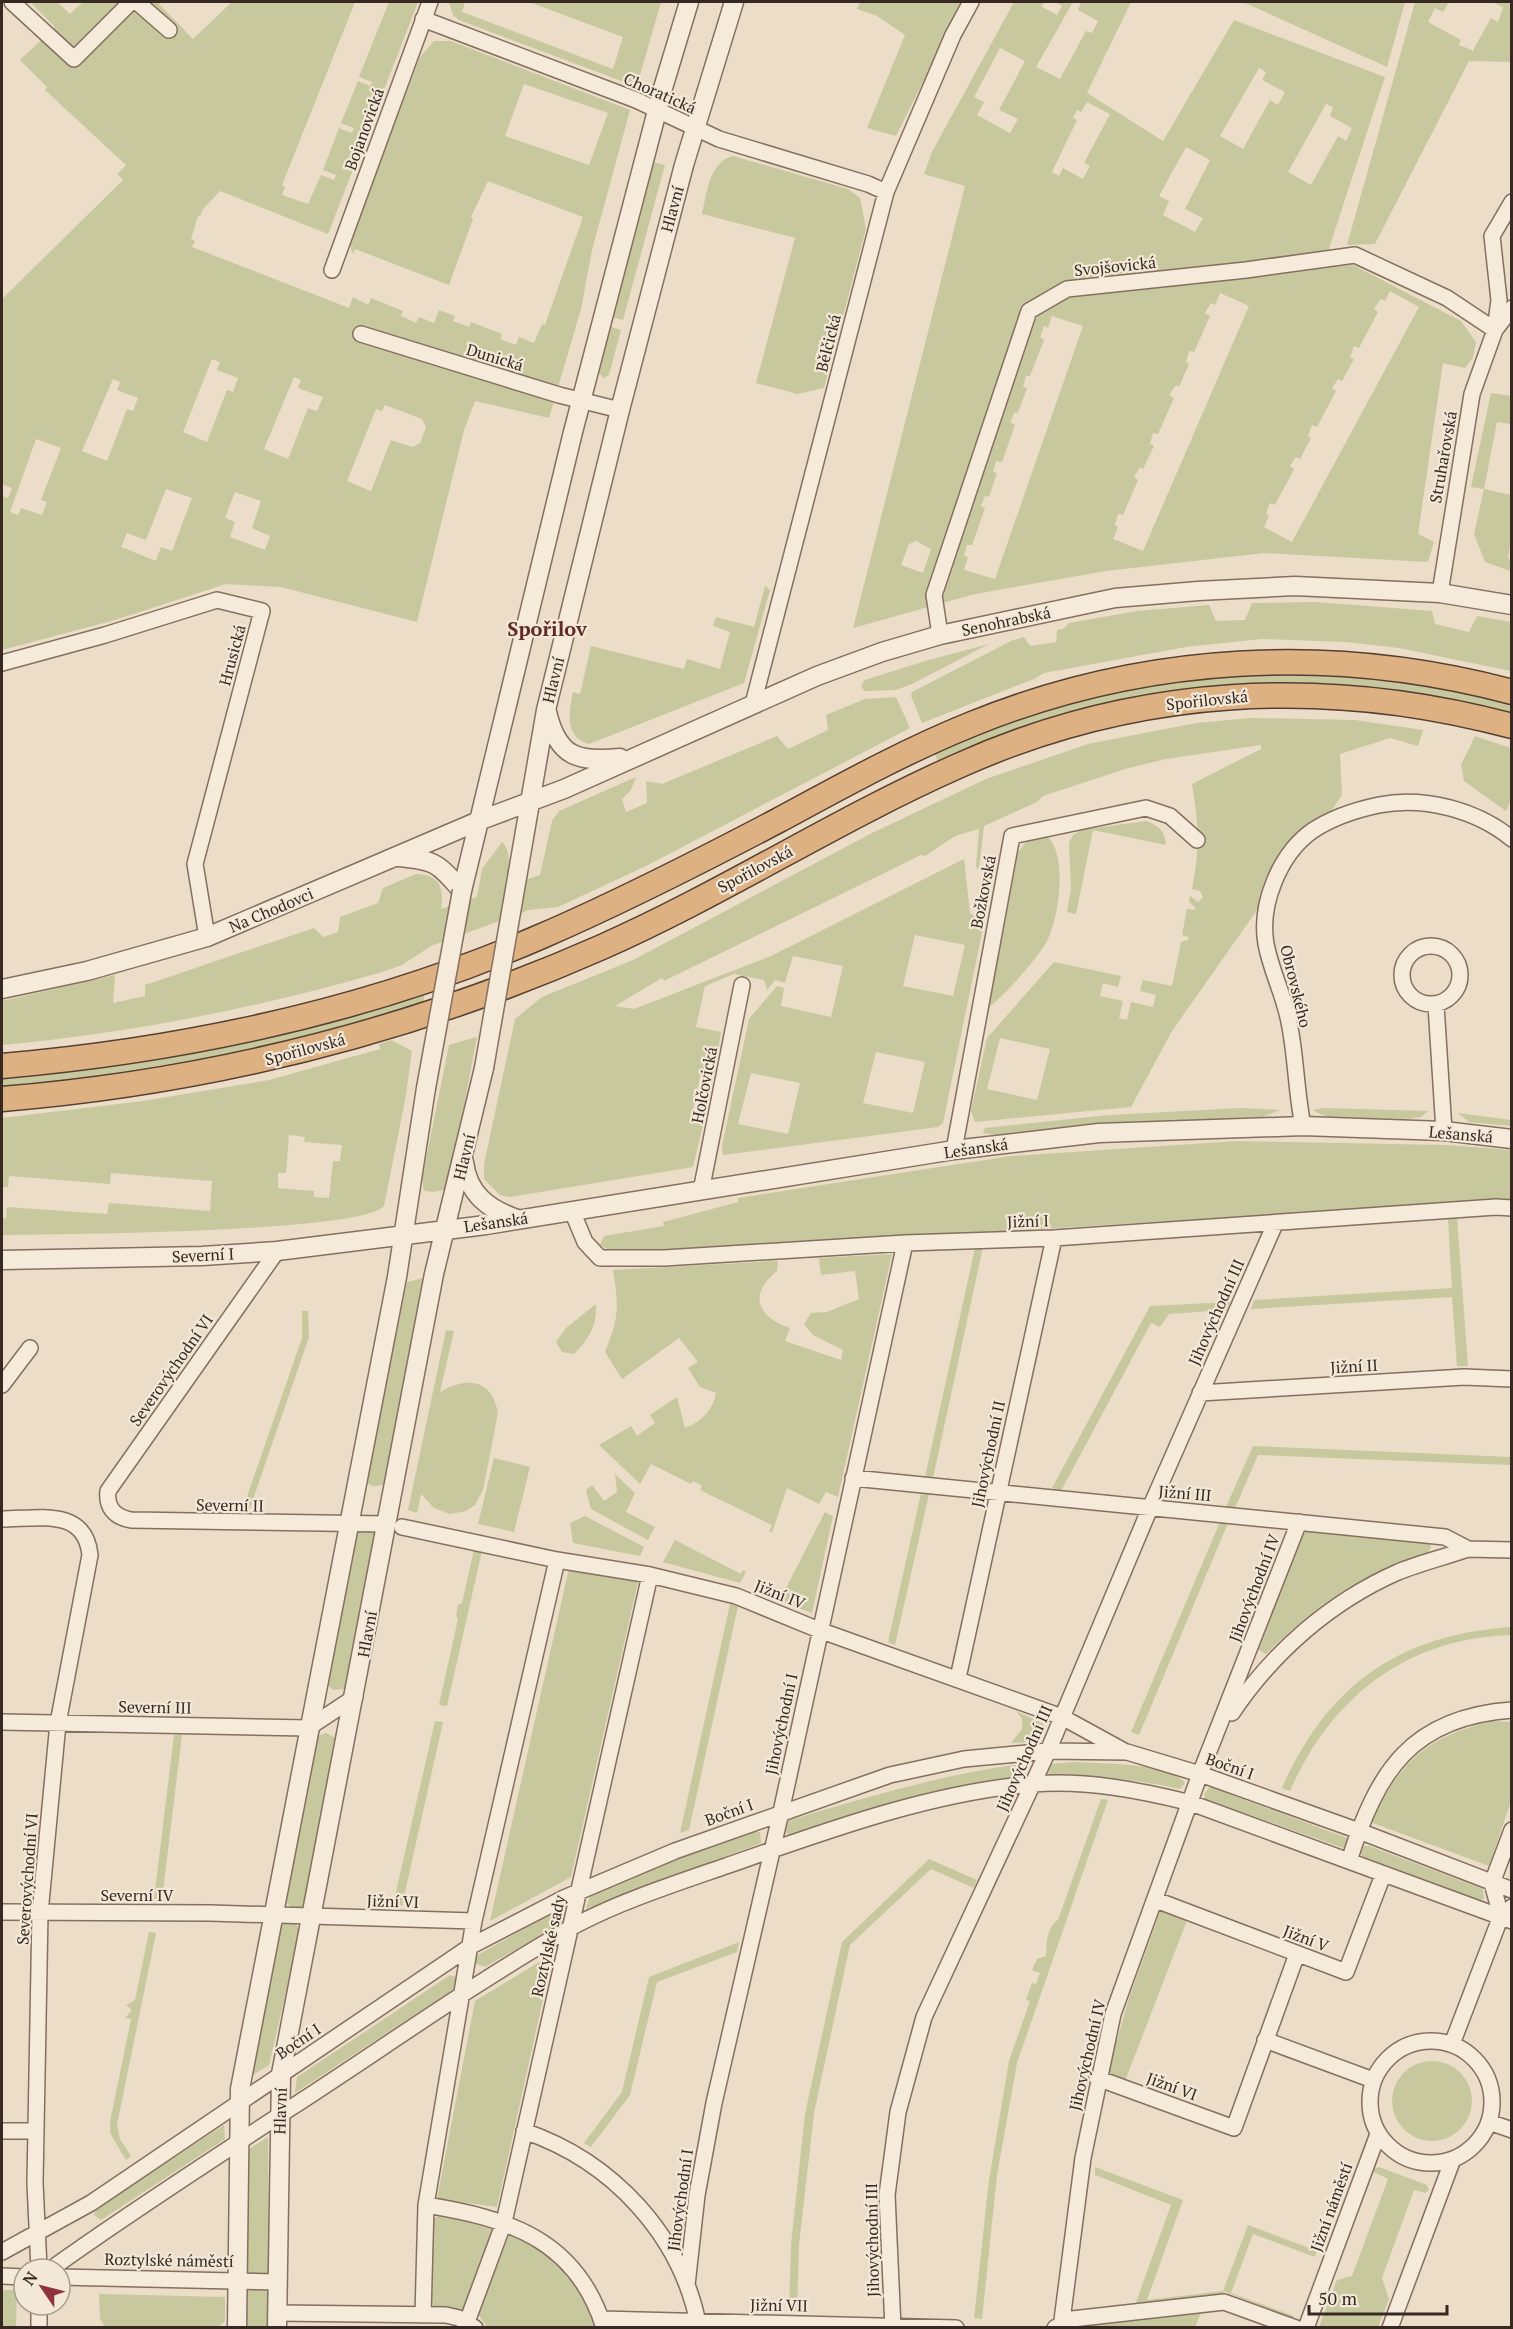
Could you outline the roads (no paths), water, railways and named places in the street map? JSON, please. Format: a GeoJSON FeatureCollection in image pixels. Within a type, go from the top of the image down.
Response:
{"type":"FeatureCollection","features":[{"type":"Feature","properties":{"kind":"highway","name":"Spořilovská"},"geometry":{"type":"LineString","coordinates":[[2,1066],[84,1057],[245,1030],[350,1003],[470,964],[539,938],[663,880],[866,774],[950,733],[1021,706],[1087,687],[1194,667],[1295,661],[1396,668],[1512,692]]}},
{"type":"Feature","properties":{"kind":"highway","name":"Spořilovská"},"geometry":{"type":"LineString","coordinates":[[2,1099],[132,1083],[254,1062],[399,1023],[461,1002],[554,968],[642,928],[957,766],[1028,738],[1099,717],[1196,700],[1320,694],[1417,705],[1512,726]]}},
{"type":"Feature","properties":{"kind":"street"},"geometry":{"type":"LineString","coordinates":[[12,2],[74,59],[131,2]]}},
{"type":"Feature","properties":{"kind":"street"},"geometry":{"type":"LineString","coordinates":[[137,2],[169,30]]}},
{"type":"Feature","properties":{"kind":"street","name":"Bojanovická"},"geometry":{"type":"LineString","coordinates":[[332,270],[430,2]]}},
{"type":"Feature","properties":{"kind":"street"},"geometry":{"type":"LineString","coordinates":[[237,2328],[238,2103],[308,1728],[397,1277],[426,1088],[462,891],[582,401],[657,111],[688,2]]}},
{"type":"Feature","properties":{"kind":"street","name":"Hlavní"},"geometry":{"type":"LineString","coordinates":[[277,2320],[281,2074],[355,1697],[394,1525],[434,1274],[464,1161],[484,1068],[546,710],[620,410],[696,129],[734,2]]}},
{"type":"Feature","properties":{"kind":"street","name":"Bělčická"},"geometry":{"type":"LineString","coordinates":[[753,704],[886,192],[953,35],[971,2]]}},
{"type":"Feature","properties":{"kind":"street","name":"Choratická"},"geometry":{"type":"LineString","coordinates":[[423,19],[657,111],[719,139],[868,184],[886,192]]}},
{"type":"Feature","properties":{"kind":"street","name":"Struhařovská"},"geometry":{"type":"LineString","coordinates":[[1440,593],[1472,394],[1495,330],[1498,300],[1492,236],[1512,202]]}},
{"type":"Feature","properties":{"kind":"street","name":"Svojšovická"},"geometry":{"type":"LineString","coordinates":[[940,636],[934,595],[1029,311],[1067,289],[1246,270],[1356,255],[1447,298],[1495,330]]}},
{"type":"Feature","properties":{"kind":"street","name":"Struhařovská"},"geometry":{"type":"LineString","coordinates":[[1495,330],[1512,308]]}},
{"type":"Feature","properties":{"kind":"street","name":"Dunická"},"geometry":{"type":"LineString","coordinates":[[361,334],[582,401],[620,410]]}},
{"type":"Feature","properties":{"kind":"street","name":"Senohrabská"},"geometry":{"type":"LineString","coordinates":[[530,800],[564,789],[753,704],[882,652],[940,636],[1116,597],[1295,586],[1440,593],[1512,605]]}},
{"type":"Feature","properties":{"kind":"street","name":"Hrusická"},"geometry":{"type":"LineString","coordinates":[[2,663],[105,635],[217,600],[262,611],[195,864],[207,937]]}},
{"type":"Feature","properties":{"kind":"street"},"geometry":{"type":"LineString","coordinates":[[546,710],[554,734],[567,752],[583,760],[593,761],[634,757]]}},
{"type":"Feature","properties":{"kind":"street","name":"Na Chodovci"},"geometry":{"type":"LineString","coordinates":[[2,989],[87,971],[207,937],[530,800]]}},
{"type":"Feature","properties":{"kind":"street","name":"Obrovského"},"geometry":{"type":"LineString","coordinates":[[1303,1125],[1295,1085],[1290,1023],[1266,941],[1266,910],[1272,887],[1294,848],[1311,832],[1330,820],[1354,810],[1387,804],[1424,803],[1450,808],[1477,818],[1512,839]]}},
{"type":"Feature","properties":{"kind":"street","name":"Božkovská"},"geometry":{"type":"LineString","coordinates":[[954,1150],[1012,836],[1146,808],[1170,816],[1197,840]]}},
{"type":"Feature","properties":{"kind":"street"},"geometry":{"type":"LineString","coordinates":[[393,857],[427,859],[446,872],[462,891]]}},
{"type":"Feature","properties":{"kind":"street","name":"Holčovická"},"geometry":{"type":"LineString","coordinates":[[701,1191],[742,985]]}},
{"type":"Feature","properties":{"kind":"street"},"geometry":{"type":"LineString","coordinates":[[1436,1005],[1444,1131]]}},
{"type":"Feature","properties":{"kind":"street","name":"Lešanská"},"geometry":{"type":"LineString","coordinates":[[403,1235],[518,1220],[954,1150],[1099,1133],[1303,1125],[1444,1131],[1512,1138]]}},
{"type":"Feature","properties":{"kind":"street"},"geometry":{"type":"LineString","coordinates":[[464,1161],[465,1173],[479,1198],[496,1212],[518,1220]]}},
{"type":"Feature","properties":{"kind":"street","name":"Jižní I"},"geometry":{"type":"LineString","coordinates":[[572,1211],[585,1242],[600,1258],[664,1258],[905,1243],[1054,1238],[1496,1207],[1512,1208]]}},
{"type":"Feature","properties":{"kind":"street","name":"Jihovýchodní III"},"geometry":{"type":"LineString","coordinates":[[892,2327],[887,2195],[898,2112],[924,2017],[1048,1752],[1150,1508],[1275,1224]]}},
{"type":"Feature","properties":{"kind":"street","name":"Severní I"},"geometry":{"type":"LineString","coordinates":[[2,1262],[202,1256],[277,1251],[403,1235]]}},
{"type":"Feature","properties":{"kind":"street","name":"Jihovýchodní II"},"geometry":{"type":"LineString","coordinates":[[958,1678],[1054,1238]]}},
{"type":"Feature","properties":{"kind":"street","name":"Jihovýchodní I"},"geometry":{"type":"LineString","coordinates":[[687,2284],[697,2194],[714,2103],[781,1812],[819,1629],[905,1243]]}},
{"type":"Feature","properties":{"kind":"street","name":"Severovýchodní VI"},"geometry":{"type":"LineString","coordinates":[[113,1513],[109,1506],[108,1491],[277,1251]]}},
{"type":"Feature","properties":{"kind":"street"},"geometry":{"type":"LineString","coordinates":[[2,1385],[30,1348]]}},
{"type":"Feature","properties":{"kind":"street","name":"Jižní II"},"geometry":{"type":"LineString","coordinates":[[1200,1393],[1464,1377],[1512,1379]]}},
{"type":"Feature","properties":{"kind":"street","name":"Jižní III"},"geometry":{"type":"LineString","coordinates":[[853,1478],[1445,1537],[1468,1549],[1512,1550]]}},
{"type":"Feature","properties":{"kind":"street","name":"Severní II"},"geometry":{"type":"LineString","coordinates":[[113,1513],[131,1520],[394,1525]]}},
{"type":"Feature","properties":{"kind":"street","name":"Severovýchodní VI"},"geometry":{"type":"LineString","coordinates":[[2,1519],[66,1519],[83,1533],[90,1555],[58,1723],[40,1913],[36,2131],[38,2257]]}},
{"type":"Feature","properties":{"kind":"street","name":"Jihovýchodní IV"},"geometry":{"type":"LineString","coordinates":[[1059,2327],[1083,2158],[1097,2078],[1113,2014],[1200,1774],[1299,1522]]}},
{"type":"Feature","properties":{"kind":"street","name":"Jižní IV"},"geometry":{"type":"LineString","coordinates":[[394,1525],[557,1560],[650,1575],[736,1596],[819,1629],[1062,1717],[1127,1752]]}},
{"type":"Feature","properties":{"kind":"street","name":"Jihovýchodní IV"},"geometry":{"type":"LineString","coordinates":[[1217,1734],[1247,1691],[1287,1646],[1335,1606],[1398,1572],[1468,1549]]}},
{"type":"Feature","properties":{"kind":"street"},"geometry":{"type":"LineString","coordinates":[[423,2315],[426,2205],[464,1991],[474,1921],[557,1560]]}},
{"type":"Feature","properties":{"kind":"street","name":"Roztylské sady"},"geometry":{"type":"LineString","coordinates":[[471,2325],[504,2222],[650,1575]]}},
{"type":"Feature","properties":{"kind":"street"},"geometry":{"type":"LineString","coordinates":[[308,1728],[355,1697]]}},
{"type":"Feature","properties":{"kind":"street"},"geometry":{"type":"LineString","coordinates":[[1349,1861],[1359,1831],[1384,1777],[1399,1756],[1418,1740],[1465,1716],[1512,1710]]}},
{"type":"Feature","properties":{"kind":"street","name":"Severní III"},"geometry":{"type":"LineString","coordinates":[[2,1722],[308,1728]]}},
{"type":"Feature","properties":{"kind":"street","name":"Boční I"},"geometry":{"type":"LineString","coordinates":[[36,2232],[91,2203],[471,1946],[579,1891],[681,1849],[890,1775],[964,1759],[1048,1752],[1127,1752],[1200,1774],[1359,1831],[1512,1890]]}},
{"type":"Feature","properties":{"kind":"street"},"geometry":{"type":"LineString","coordinates":[[69,2257],[464,1991],[570,1928],[667,1886],[772,1850],[895,1811],[970,1793],[1033,1784],[1071,1783],[1137,1790],[1191,1803],[1383,1875],[1508,1915]]}},
{"type":"Feature","properties":{"kind":"street"},"geometry":{"type":"LineString","coordinates":[[1508,1915],[1492,1883],[1512,1830]]}},
{"type":"Feature","properties":{"kind":"street","name":"Jižní V"},"geometry":{"type":"LineString","coordinates":[[1156,1900],[1346,1972],[1383,1875]]}},
{"type":"Feature","properties":{"kind":"street","name":"Severní IV"},"geometry":{"type":"LineString","coordinates":[[2,1912],[273,1914],[312,1917]]}},
{"type":"Feature","properties":{"kind":"street"},"geometry":{"type":"LineString","coordinates":[[1452,2044],[1508,1915]]}},
{"type":"Feature","properties":{"kind":"street","name":"Jižní VI"},"geometry":{"type":"LineString","coordinates":[[312,1917],[474,1921]]}},
{"type":"Feature","properties":{"kind":"street"},"geometry":{"type":"LineString","coordinates":[[1297,1954],[1265,2040],[1373,2080]]}},
{"type":"Feature","properties":{"kind":"street","name":"Jižní VI"},"geometry":{"type":"LineString","coordinates":[[1097,2078],[1234,2127],[1265,2040]]}},
{"type":"Feature","properties":{"kind":"street"},"geometry":{"type":"LineString","coordinates":[[1433,2040],[1452,2044],[1468,2053],[1481,2067],[1490,2084],[1492,2103],[1489,2122],[1481,2138],[1468,2150],[1453,2159],[1437,2163],[1419,2162],[1403,2157],[1389,2147],[1378,2134],[1371,2116],[1369,2098],[1373,2080],[1383,2063],[1397,2050],[1414,2043],[1433,2040]]}},
{"type":"Feature","properties":{"kind":"street"},"geometry":{"type":"LineString","coordinates":[[1489,2122],[1512,2130]]}},
{"type":"Feature","properties":{"kind":"street"},"geometry":{"type":"LineString","coordinates":[[2,2131],[36,2131]]}},
{"type":"Feature","properties":{"kind":"street"},"geometry":{"type":"LineString","coordinates":[[524,2131],[579,2156],[615,2182],[652,2222],[669,2247],[687,2284],[698,2325]]}},
{"type":"Feature","properties":{"kind":"street","name":"Jižní náměstí"},"geometry":{"type":"LineString","coordinates":[[1306,2328],[1378,2134]]}},
{"type":"Feature","properties":{"kind":"street"},"geometry":{"type":"LineString","coordinates":[[1390,2328],[1453,2159]]}},
{"type":"Feature","properties":{"kind":"street"},"geometry":{"type":"LineString","coordinates":[[426,2205],[504,2222],[536,2238],[568,2264],[583,2283],[603,2324]]}},
{"type":"Feature","properties":{"kind":"street"},"geometry":{"type":"LineString","coordinates":[[2,2252],[36,2232]]}},
{"type":"Feature","properties":{"kind":"street","name":"Roztylské náměstí"},"geometry":{"type":"LineString","coordinates":[[72,2277],[238,2279],[278,2282]]}},
{"type":"Feature","properties":{"kind":"street"},"geometry":{"type":"LineString","coordinates":[[1059,2327],[1072,2319],[1224,2302],[1296,2328]]}},
{"type":"Feature","properties":{"kind":"street"},"geometry":{"type":"LineString","coordinates":[[277,2320],[423,2315],[452,2316],[471,2325]]}},
{"type":"Feature","properties":{"kind":"street","name":"Jižní VII"},"geometry":{"type":"LineString","coordinates":[[603,2324],[956,2328]]}},
{"type":"Feature","properties":{"kind":"district","name":"Spořilov"},"geometry":{"type":"Point","coordinates":[547,628]}}]}
